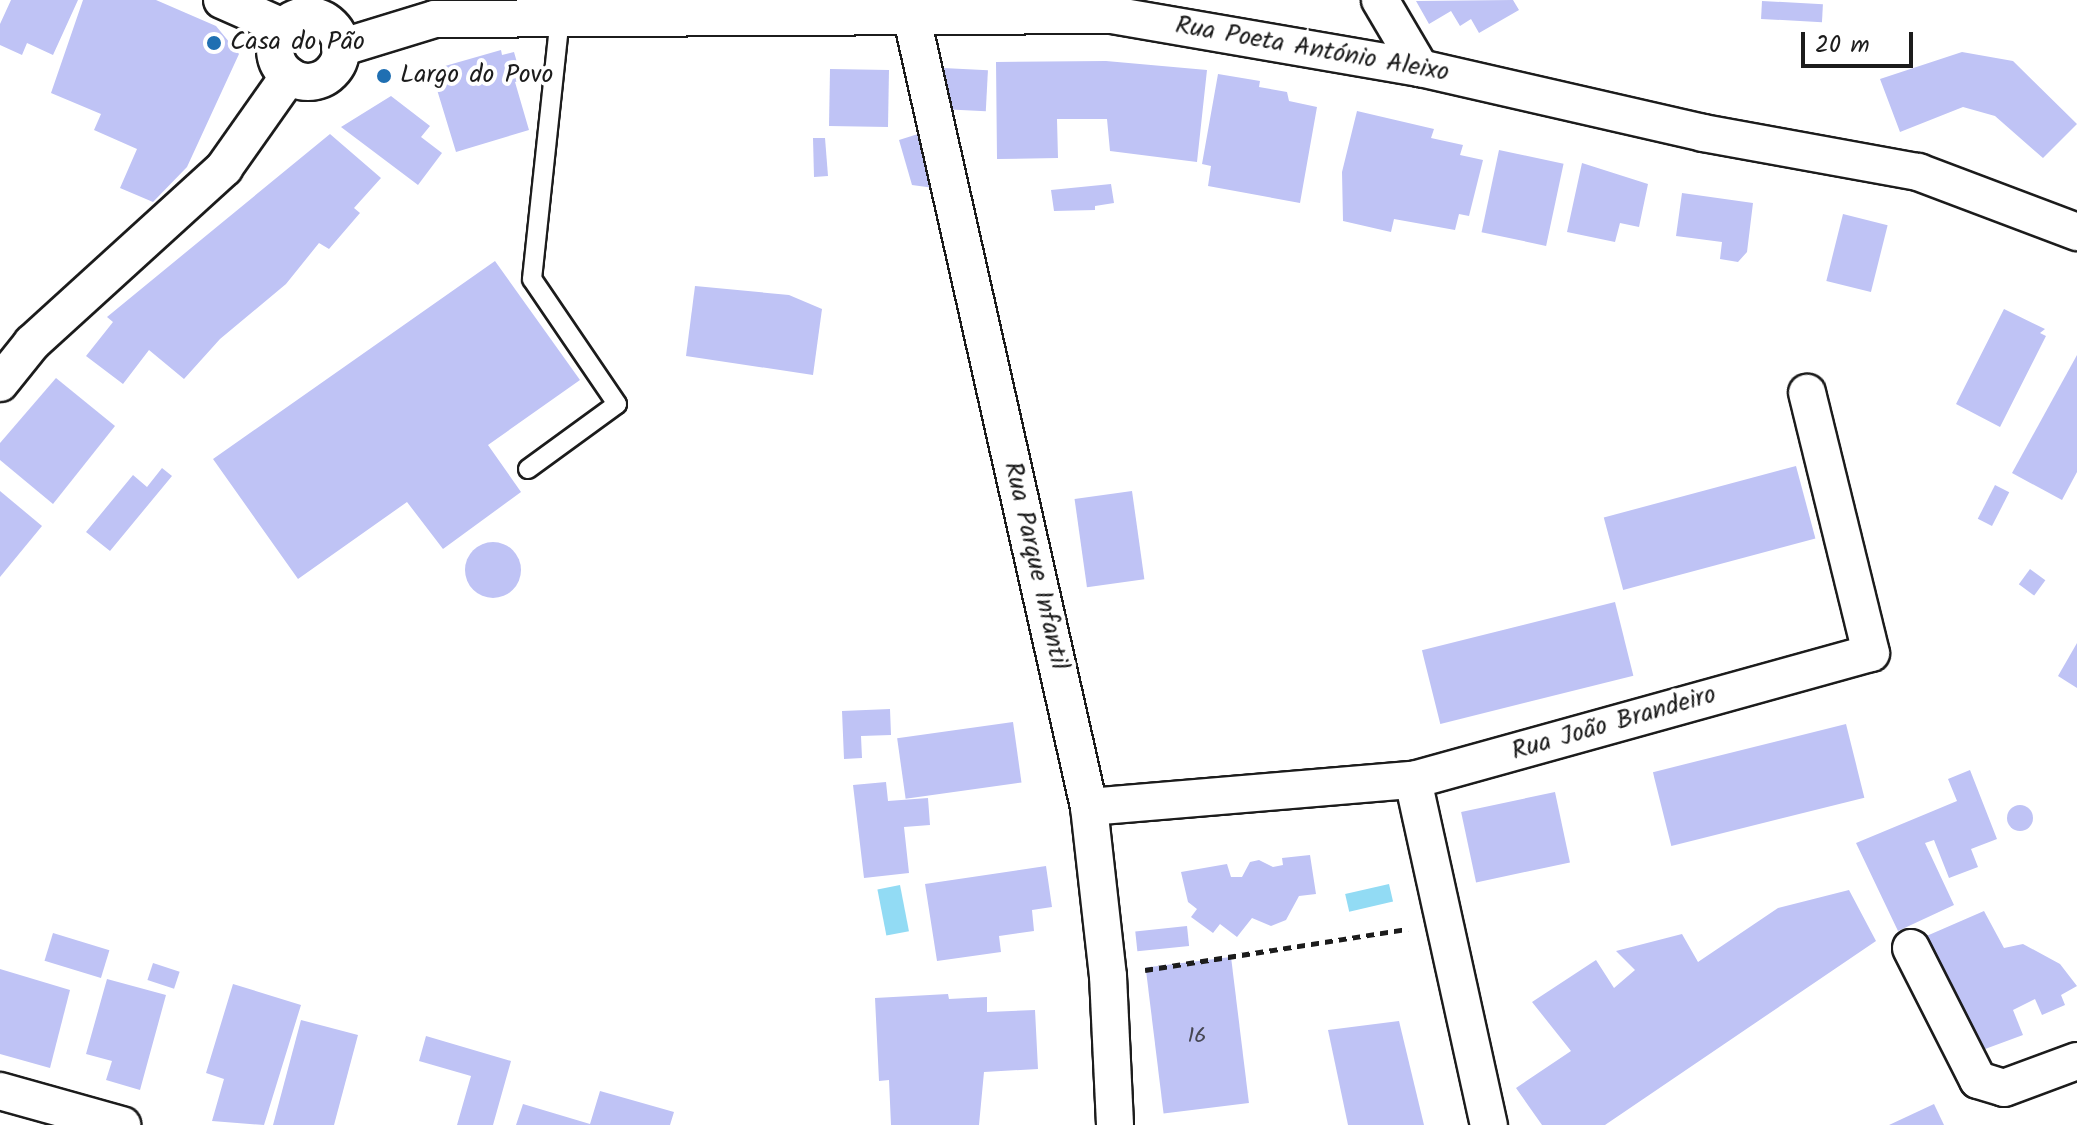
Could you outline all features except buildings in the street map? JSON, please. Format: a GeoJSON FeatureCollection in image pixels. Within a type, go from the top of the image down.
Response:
{"type":"FeatureCollection","features":[{"type":"Feature","properties":{"kind":"street"},"geometry":{"type":"LineString","coordinates":[[222,0],[283,27],[313,16],[332,27],[340,48],[335,67],[319,80],[289,76]]}},
{"type":"Feature","properties":{"kind":"street"},"geometry":{"type":"LineString","coordinates":[[1380,0],[1420,68]]}},
{"type":"Feature","properties":{"kind":"street"},"geometry":{"type":"LineString","coordinates":[[340,48],[446,10],[544,15]]}},
{"type":"Feature","properties":{"kind":"street","name":"Rua Parque Infantil"},"geometry":{"type":"LineString","coordinates":[[911,14],[1089,807],[1108,976],[1110,1124]]}},
{"type":"Feature","properties":{"kind":"street","name":"Rua Poeta António Aleixo"},"geometry":{"type":"LineString","coordinates":[[544,15],[1112,15],[1420,68],[1703,133],[1918,172],[2077,232]]}},
{"type":"Feature","properties":{"kind":"street"},"geometry":{"type":"LineString","coordinates":[[283,27],[275,47],[289,76]]}},
{"type":"Feature","properties":{"kind":"street"},"geometry":{"type":"LineString","coordinates":[[0,383],[32,343],[224,168],[289,76]]}},
{"type":"Feature","properties":{"kind":"street","name":"Rua João Brandeiro"},"geometry":{"type":"LineString","coordinates":[[1089,807],[1413,780],[1871,653],[1807,393]]}},
{"type":"Feature","properties":{"kind":"street"},"geometry":{"type":"LineString","coordinates":[[1413,780],[1489,1125]]}},
{"type":"Feature","properties":{"kind":"street"},"geometry":{"type":"LineString","coordinates":[[1911,948],[1978,1080],[2004,1088],[2077,1061]]}},
{"type":"Feature","properties":{"kind":"street"},"geometry":{"type":"LineString","coordinates":[[0,1091],[122,1125]]}},
{"type":"Feature","properties":{"kind":"lane"},"geometry":{"type":"LineString","coordinates":[[528,469],[617,404],[532,279],[544,15]]}},
{"type":"Feature","properties":{"kind":"path"},"geometry":{"type":"LineString","coordinates":[[1108,976],[1444,923]]}},
{"type":"Feature","properties":{"kind":"water"},"geometry":{"type":"Polygon","coordinates":[[[1389,884],[1393,902],[1349,912],[1345,894],[1389,884]]]}},
{"type":"Feature","properties":{"kind":"water"},"geometry":{"type":"Polygon","coordinates":[[[900,885],[909,931],[886,936],[877,889],[900,885]]]}},
{"type":"Feature","properties":{"kind":"place","name":"Casa do Pão"},"geometry":{"type":"Point","coordinates":[214,43]}},
{"type":"Feature","properties":{"kind":"place","name":"Largo do Povo"},"geometry":{"type":"Point","coordinates":[384,76]}}]}
